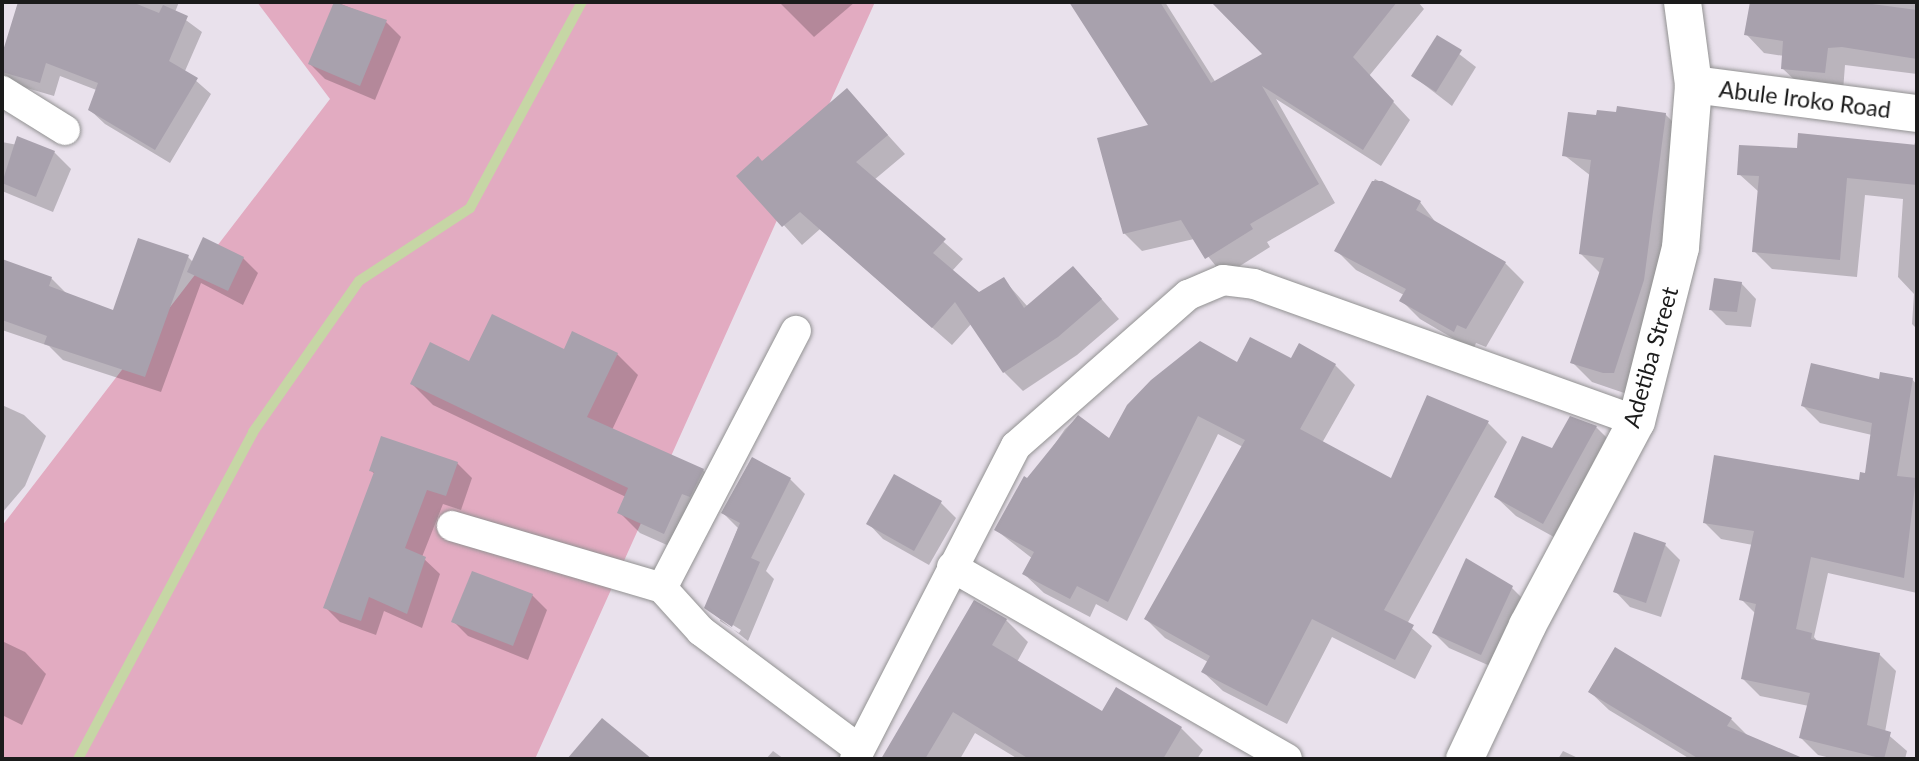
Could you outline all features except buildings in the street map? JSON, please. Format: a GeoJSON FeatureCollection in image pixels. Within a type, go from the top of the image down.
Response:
{"type":"FeatureCollection","features":[{"type":"Feature","properties":{"kind":"street","name":"Adetiba Street"},"geometry":{"type":"LineString","coordinates":[[1464,759],[1527,625],[1636,421],[1680,247],[1693,84],[1682,2]]}},
{"type":"Feature","properties":{"kind":"street","name":"Abule Iroko Road"},"geometry":{"type":"LineString","coordinates":[[1693,84],[1917,113]]}},
{"type":"Feature","properties":{"kind":"street"},"geometry":{"type":"LineString","coordinates":[[2,91],[65,130]]}},
{"type":"Feature","properties":{"kind":"street"},"geometry":{"type":"LineString","coordinates":[[452,526],[662,588],[701,631],[857,754],[951,567],[1016,446],[1188,295],[1223,280],[1254,284],[1636,421]]}},
{"type":"Feature","properties":{"kind":"street"},"geometry":{"type":"LineString","coordinates":[[662,588],[796,331]]}},
{"type":"Feature","properties":{"kind":"street"},"geometry":{"type":"LineString","coordinates":[[951,567],[1287,759]]}},
{"type":"Feature","properties":{"kind":"shaded area"},"geometry":{"type":"Polygon","coordinates":[[[257,2],[875,2],[535,759],[2,759],[2,526],[330,99],[257,2]]]}},
{"type":"Feature","properties":{"kind":"waterway"},"geometry":{"type":"LineString","coordinates":[[78,759],[253,432],[359,281],[470,208],[582,2]]}}]}
